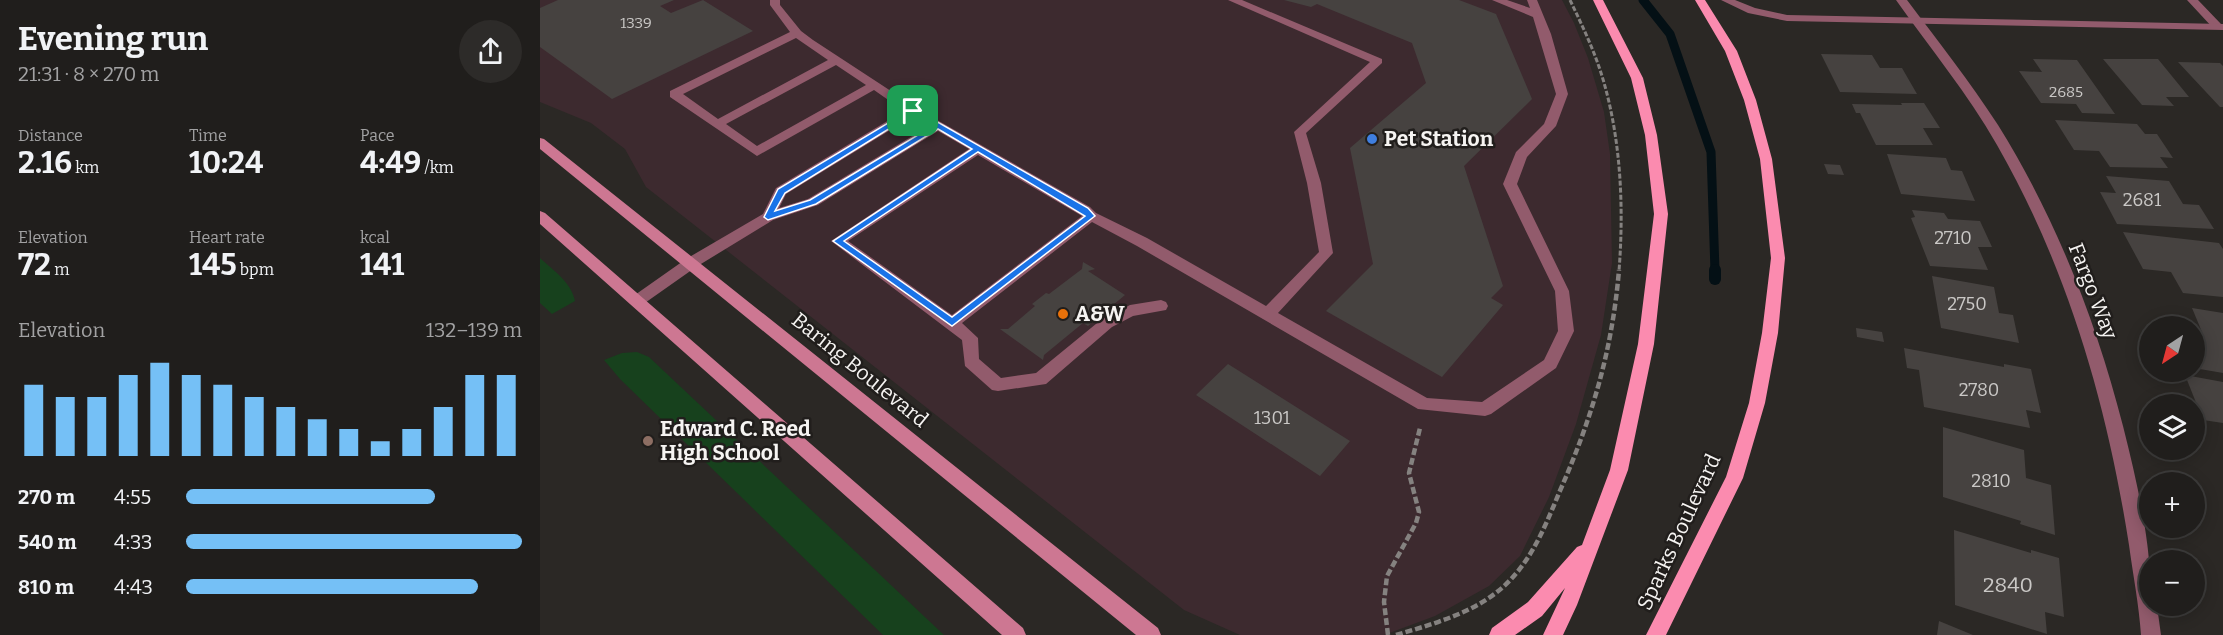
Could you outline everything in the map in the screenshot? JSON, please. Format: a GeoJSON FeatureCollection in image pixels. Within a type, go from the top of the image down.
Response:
{"type":"FeatureCollection","features":[{"type":"Feature","properties":{"kind":"main road"},"geometry":{"type":"LineString","coordinates":[[1553,635],[1568,605],[1619,470],[1646,344],[1661,214],[1652,135],[1637,78],[1598,0]]}},
{"type":"Feature","properties":{"kind":"main road","name":"Sparks Boulevard"},"geometry":{"type":"LineString","coordinates":[[1659,632],[1734,478],[1757,403],[1770,333],[1778,258],[1766,159],[1750,100],[1731,51],[1700,0]]}},
{"type":"Feature","properties":{"kind":"main road","name":"Baring Boulevard"},"geometry":{"type":"LineString","coordinates":[[540,142],[1151,635]]}},
{"type":"Feature","properties":{"kind":"main road"},"geometry":{"type":"LineString","coordinates":[[540,216],[1016,635]]}},
{"type":"Feature","properties":{"kind":"main road"},"geometry":{"type":"LineString","coordinates":[[1498,635],[1535,609],[1591,544]]}},
{"type":"Feature","properties":{"kind":"street"},"geometry":{"type":"LineString","coordinates":[[775,0],[775,5],[797,33],[913,111],[1085,210],[1091,216],[1142,242],[1424,404],[1485,409],[1550,364],[1566,331],[1562,291],[1510,184],[1521,155],[1550,126],[1562,94],[1532,0]]}},
{"type":"Feature","properties":{"kind":"street"},"geometry":{"type":"LineString","coordinates":[[1233,0],[1378,62],[1300,132],[1314,183],[1326,253],[1267,315]]}},
{"type":"Feature","properties":{"kind":"street"},"geometry":{"type":"LineString","coordinates":[[1497,0],[1538,15]]}},
{"type":"Feature","properties":{"kind":"street"},"geometry":{"type":"LineString","coordinates":[[1726,0],[1752,11],[1787,18],[2220,26]]}},
{"type":"Feature","properties":{"kind":"street","name":"Fargo Way"},"geometry":{"type":"LineString","coordinates":[[1901,0],[1967,87],[2004,146],[2040,213],[2077,300],[2106,391],[2133,506],[2151,635]]}},
{"type":"Feature","properties":{"kind":"street"},"geometry":{"type":"LineString","coordinates":[[2192,0],[2220,26]]}},
{"type":"Feature","properties":{"kind":"street"},"geometry":{"type":"LineString","coordinates":[[797,33],[674,94],[757,152],[874,85]]}},
{"type":"Feature","properties":{"kind":"street"},"geometry":{"type":"LineString","coordinates":[[717,124],[837,60]]}},
{"type":"Feature","properties":{"kind":"street"},"geometry":{"type":"LineString","coordinates":[[768,217],[781,191],[913,111]]}},
{"type":"Feature","properties":{"kind":"street"},"geometry":{"type":"LineString","coordinates":[[637,301],[691,263],[768,217],[813,202],[938,126]]}},
{"type":"Feature","properties":{"kind":"street"},"geometry":{"type":"LineString","coordinates":[[978,148],[838,241],[970,338],[971,362],[998,385],[1040,379],[1107,323],[1130,311],[1161,306]]}},
{"type":"Feature","properties":{"kind":"street"},"geometry":{"type":"LineString","coordinates":[[952,323],[1091,216]]}},
{"type":"Feature","properties":{"kind":"path"},"geometry":{"type":"LineString","coordinates":[[1388,635],[1384,602],[1387,576],[1416,523],[1419,512],[1409,473],[1420,426]]}},
{"type":"Feature","properties":{"kind":"shaded area"},"geometry":{"type":"Polygon","coordinates":[[[540,0],[1562,0],[1588,58],[1604,112],[1610,154],[1612,263],[1601,335],[1576,424],[1549,497],[1520,556],[1489,586],[1435,616],[1384,635],[1240,635],[1184,610],[646,187],[625,149],[591,123],[540,102],[540,0]]]}},
{"type":"Feature","properties":{"kind":"green space"},"geometry":{"type":"Polygon","coordinates":[[[540,258],[566,282],[575,301],[552,314],[540,303],[540,258]]]}},
{"type":"Feature","properties":{"kind":"green space"},"geometry":{"type":"Polygon","coordinates":[[[637,352],[649,357],[944,635],[883,635],[620,379],[604,360],[622,353],[637,352]]]}},
{"type":"Feature","properties":{"kind":"building"},"geometry":{"type":"Polygon","coordinates":[[[558,0],[674,0],[660,6],[671,13],[703,0],[753,31],[612,99],[540,47],[540,8],[558,0]]]}},
{"type":"Feature","properties":{"kind":"building"},"geometry":{"type":"Polygon","coordinates":[[[1284,0],[1459,0],[1496,14],[1532,99],[1464,166],[1503,286],[1491,298],[1503,305],[1442,377],[1326,311],[1373,264],[1350,148],[1426,83],[1412,43],[1317,4],[1311,7],[1284,0]]]}},
{"type":"Feature","properties":{"kind":"building"},"geometry":{"type":"Polygon","coordinates":[[[1821,54],[1872,55],[1880,68],[1902,68],[1917,94],[1840,92],[1821,54]]]}},
{"type":"Feature","properties":{"kind":"building"},"geometry":{"type":"Polygon","coordinates":[[[2033,59],[2077,60],[2115,114],[2082,113],[2076,104],[2041,103],[2019,71],[2042,72],[2033,59]]]}},
{"type":"Feature","properties":{"kind":"building"},"geometry":{"type":"Polygon","coordinates":[[[2103,59],[2158,59],[2189,97],[2166,97],[2174,106],[2142,105],[2103,59]]]}},
{"type":"Feature","properties":{"kind":"building"},"geometry":{"type":"Polygon","coordinates":[[[2178,62],[2220,63],[2223,66],[2223,107],[2220,107],[2178,62]]]}},
{"type":"Feature","properties":{"kind":"building"},"geometry":{"type":"Polygon","coordinates":[[[1901,103],[1924,103],[1940,128],[1923,128],[1933,145],[1876,145],[1860,113],[1856,113],[1852,104],[1902,105],[1901,103]]]}},
{"type":"Feature","properties":{"kind":"building"},"geometry":{"type":"Polygon","coordinates":[[[2055,120],[2137,124],[2145,134],[2157,134],[2173,158],[2160,157],[2168,168],[2110,167],[2099,151],[2074,150],[2055,120]]]}},
{"type":"Feature","properties":{"kind":"building"},"geometry":{"type":"Polygon","coordinates":[[[1887,154],[1946,158],[1951,170],[1962,171],[1975,201],[1901,194],[1887,154]]]}},
{"type":"Feature","properties":{"kind":"building"},"geometry":{"type":"Polygon","coordinates":[[[1824,164],[1840,165],[1844,175],[1828,174],[1824,164]]]}},
{"type":"Feature","properties":{"kind":"building"},"geometry":{"type":"Polygon","coordinates":[[[2106,176],[2169,181],[2183,204],[2199,205],[2214,229],[2117,224],[2100,192],[2116,193],[2106,176]]]}},
{"type":"Feature","properties":{"kind":"building"},"geometry":{"type":"Polygon","coordinates":[[[1912,210],[1944,213],[1948,219],[1980,221],[1992,247],[1978,247],[1988,270],[1930,266],[1911,218],[1915,217],[1912,210]]]}},
{"type":"Feature","properties":{"kind":"building"},"geometry":{"type":"Polygon","coordinates":[[[2123,232],[2219,243],[2223,249],[2223,297],[2183,293],[2171,272],[2143,269],[2123,232]]]}},
{"type":"Feature","properties":{"kind":"building","name":"A&W"},"geometry":{"type":"Polygon","coordinates":[[[1083,262],[1095,269],[1088,271],[1125,295],[1088,326],[1083,323],[1044,355],[1043,360],[1000,329],[1008,329],[1035,306],[1032,304],[1082,269],[1083,262]]]}},
{"type":"Feature","properties":{"kind":"building"},"geometry":{"type":"Polygon","coordinates":[[[1932,276],[1994,287],[1999,313],[2013,315],[2019,343],[1941,328],[1932,276]]]}},
{"type":"Feature","properties":{"kind":"building"},"geometry":{"type":"Polygon","coordinates":[[[2192,308],[2223,313],[2223,373],[2205,370],[2205,316],[2195,316],[2192,308]]]}},
{"type":"Feature","properties":{"kind":"building"},"geometry":{"type":"Polygon","coordinates":[[[1856,328],[1882,332],[1884,342],[1857,337],[1856,328]]]}},
{"type":"Feature","properties":{"kind":"building"},"geometry":{"type":"Polygon","coordinates":[[[1904,348],[2004,367],[2004,364],[2031,369],[2041,413],[2026,410],[2030,428],[1924,407],[1919,370],[1907,368],[1904,348]]]}},
{"type":"Feature","properties":{"kind":"building"},"geometry":{"type":"Polygon","coordinates":[[[1228,364],[1350,441],[1320,476],[1196,395],[1228,364]]]}},
{"type":"Feature","properties":{"kind":"building"},"geometry":{"type":"Polygon","coordinates":[[[2205,379],[2223,382],[2223,423],[2205,420],[2205,394],[2193,394],[2188,382],[2205,382],[2205,379]]]}},
{"type":"Feature","properties":{"kind":"building"},"geometry":{"type":"Polygon","coordinates":[[[1943,427],[2024,450],[2026,478],[2051,485],[2055,535],[2020,524],[2021,521],[1943,497],[1943,427]]]}},
{"type":"Feature","properties":{"kind":"building"},"geometry":{"type":"Polygon","coordinates":[[[1954,530],[2031,553],[2031,550],[2059,558],[2064,617],[2045,612],[2047,634],[1955,605],[1954,530]]]}},
{"type":"Feature","properties":{"kind":"building"},"geometry":{"type":"Polygon","coordinates":[[[1939,621],[1973,635],[1937,635],[1939,621]]]}},
{"type":"Feature","properties":{"kind":"waterway"},"geometry":{"type":"LineString","coordinates":[[1643,0],[1670,34],[1711,152],[1715,271]]}},
{"type":"Feature","properties":{"kind":"waterway"},"geometry":{"type":"LineString","coordinates":[[1715,271],[1715,279]]}},
{"type":"Feature","properties":{"kind":"place","name":"Pet Station"},"geometry":{"type":"Point","coordinates":[1372,139]}},
{"type":"Feature","properties":{"kind":"place","name":"A&W"},"geometry":{"type":"Point","coordinates":[1063,314]}},
{"type":"Feature","properties":{"kind":"place","name":"Edward C. Reed High School"},"geometry":{"type":"Point","coordinates":[648,441]}},
{"type":"Feature","properties":{"kind":"route"},"geometry":{"type":"LineString","coordinates":[[913,111],[781,191],[768,217],[813,202],[938,126],[978,148],[1085,210],[1091,216],[952,323],[838,241],[978,148],[913,111]]}}]}
